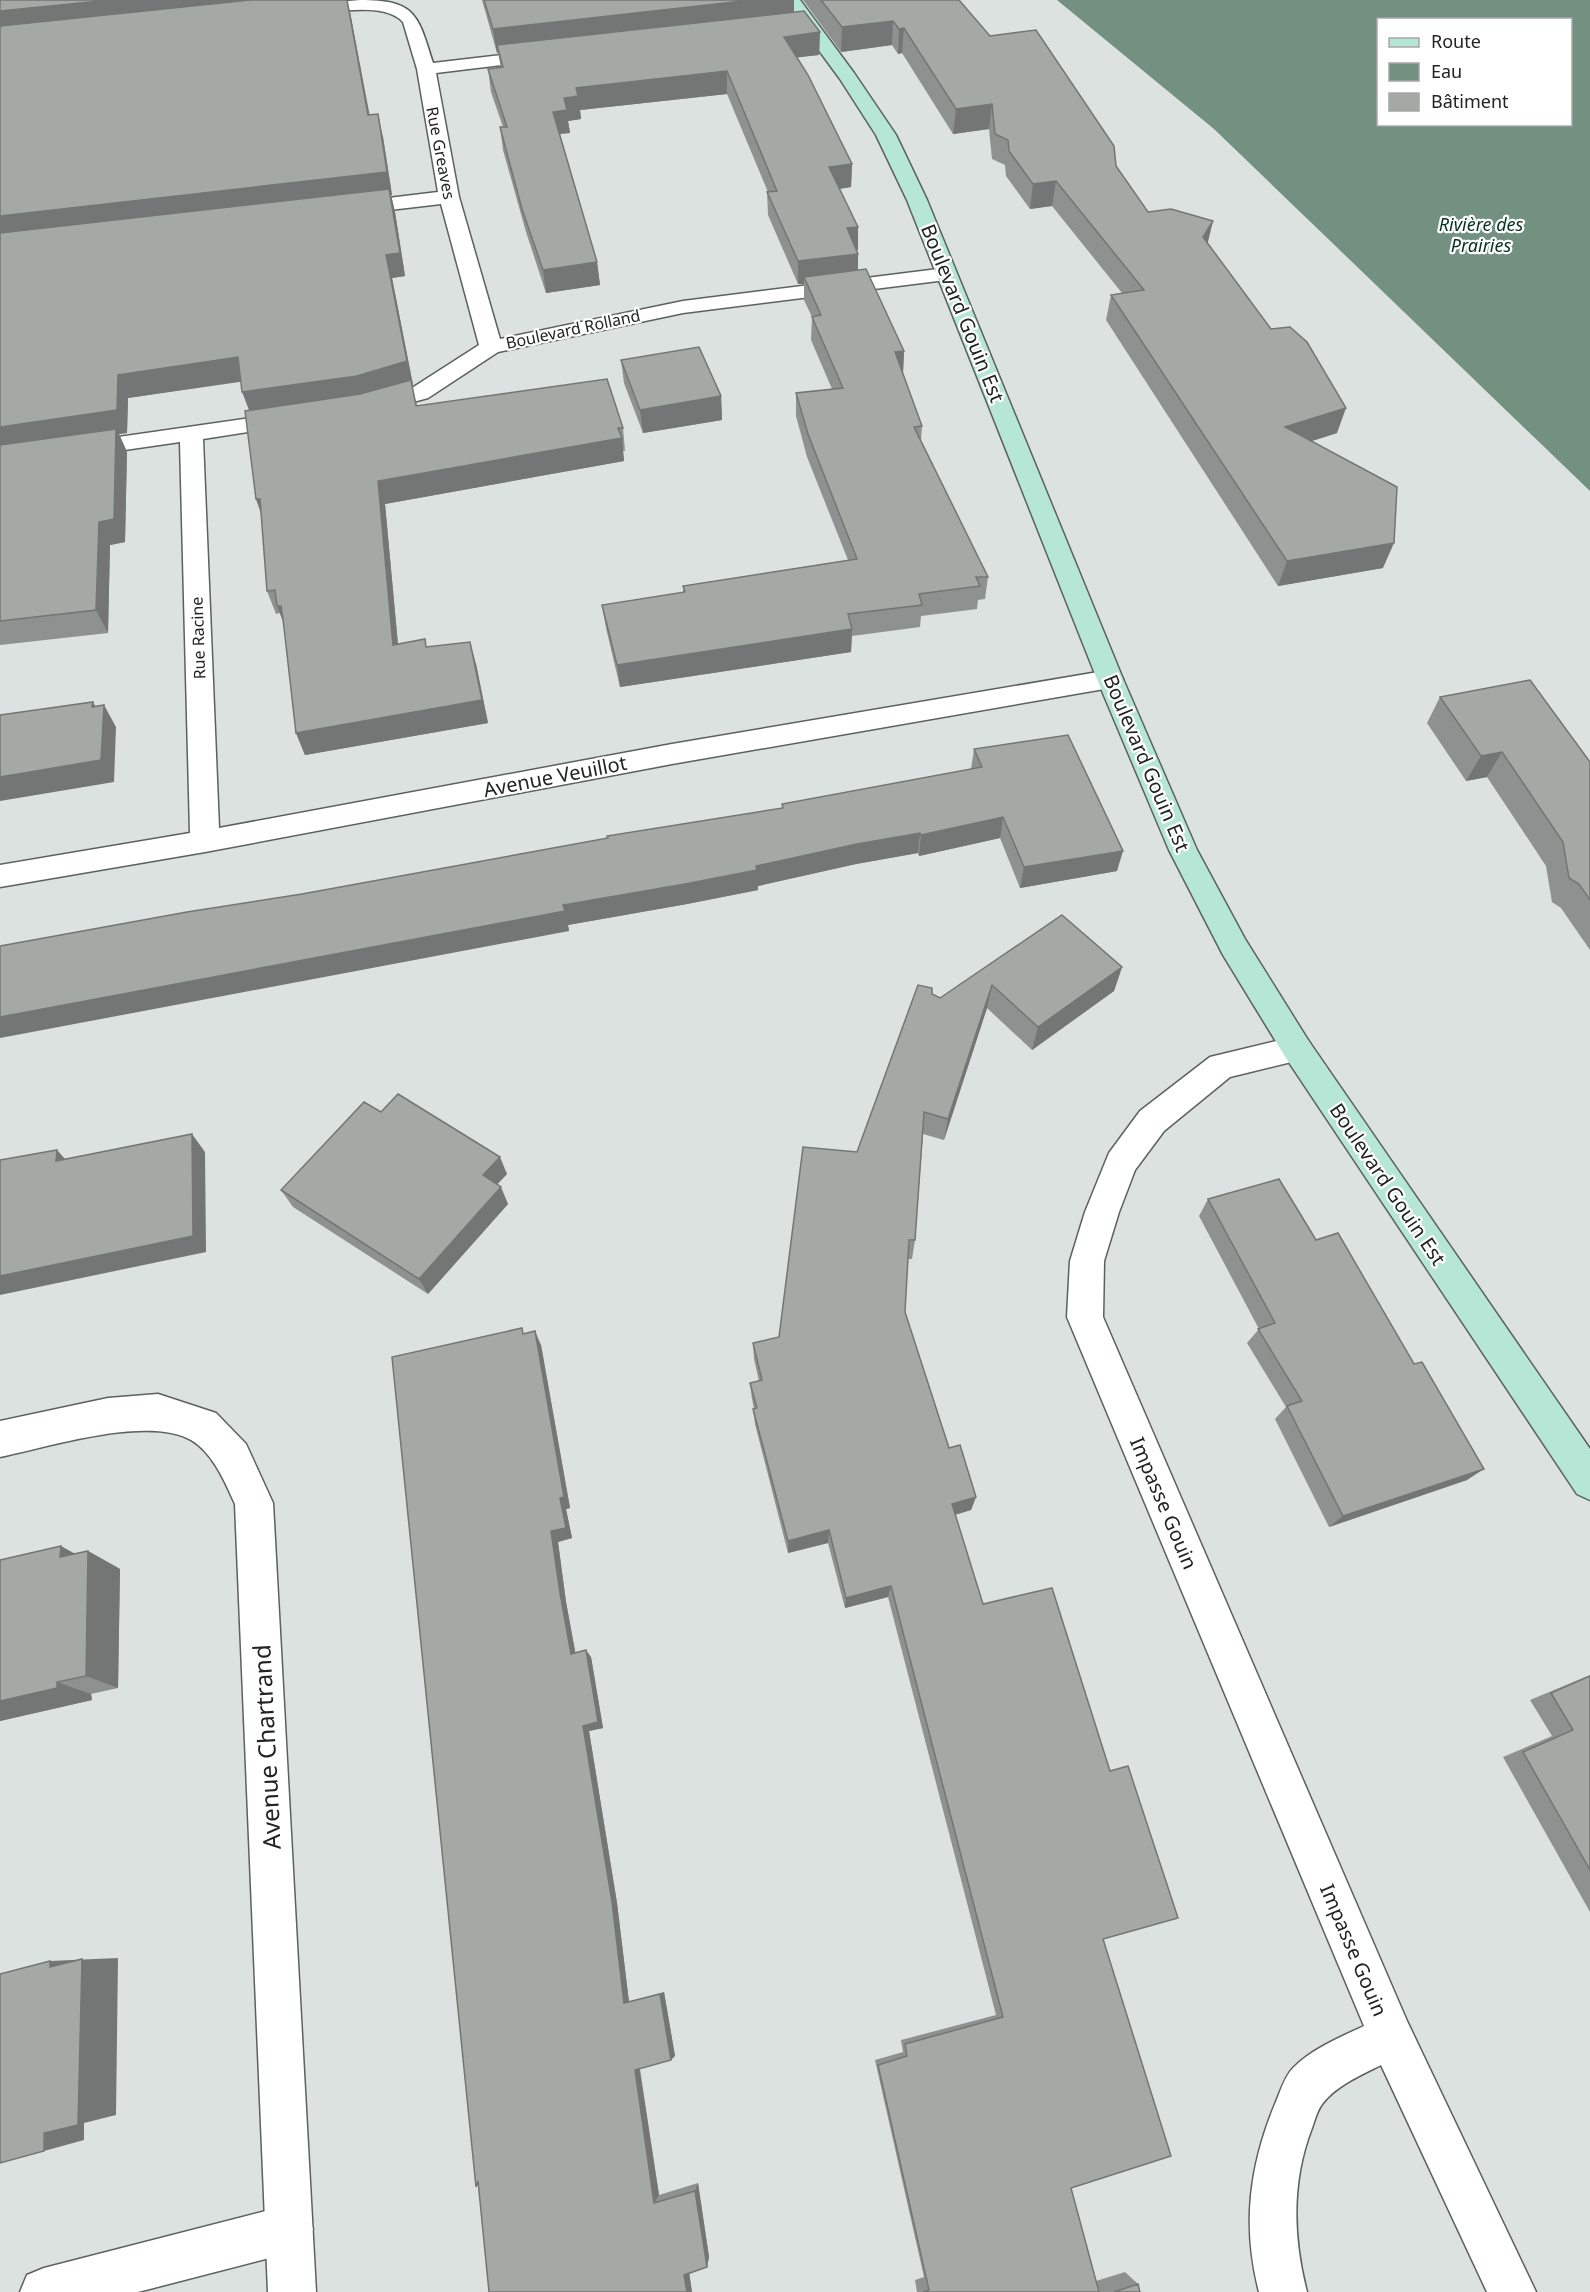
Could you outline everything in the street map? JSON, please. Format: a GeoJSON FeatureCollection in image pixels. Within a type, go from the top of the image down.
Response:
{"type":"FeatureCollection","features":[{"type":"Feature","properties":{"kind":"street","name":"Boulevard Gouin Est"},"geometry":{"type":"LineString","coordinates":[[790,0],[799,26],[886,135],[917,200],[1110,679],[1183,850],[1234,947],[1297,1049],[1590,1481]]}},
{"type":"Feature","properties":{"kind":"street","name":"Rue Greaves"},"geometry":{"type":"LineString","coordinates":[[281,12],[351,5],[381,6],[404,13],[411,21],[426,69],[449,197],[491,346]]}},
{"type":"Feature","properties":{"kind":"street"},"geometry":{"type":"LineString","coordinates":[[426,69],[566,53]]}},
{"type":"Feature","properties":{"kind":"street"},"geometry":{"type":"LineString","coordinates":[[331,211],[449,197]]}},
{"type":"Feature","properties":{"kind":"street","name":"Boulevard Rolland"},"geometry":{"type":"LineString","coordinates":[[356,410],[420,393],[443,380],[491,346],[683,307],[946,274]]}},
{"type":"Feature","properties":{"kind":"street"},"geometry":{"type":"LineString","coordinates":[[0,461],[313,416]]}},
{"type":"Feature","properties":{"kind":"street","name":"Rue Racine"},"geometry":{"type":"LineString","coordinates":[[191,435],[205,841]]}},
{"type":"Feature","properties":{"kind":"street","name":"Avenue Veuillot"},"geometry":{"type":"LineString","coordinates":[[0,876],[205,841],[672,754],[1110,679]]}},
{"type":"Feature","properties":{"kind":"street","name":"Impasse Gouin"},"geometry":{"type":"LineString","coordinates":[[1297,1049],[1221,1066],[1152,1120],[1121,1163],[1102,1212],[1087,1261],[1085,1317],[1391,2037],[1512,2292]]}},
{"type":"Feature","properties":{"kind":"street","name":"Avenue Chartrand"},"geometry":{"type":"LineString","coordinates":[[0,1439],[108,1416],[158,1412],[203,1426],[233,1457],[254,1503],[292,2292]]}},
{"type":"Feature","properties":{"kind":"street","name":"Impasse Gouin"},"geometry":{"type":"LineString","coordinates":[[1283,2292],[1275,2265],[1271,2201],[1284,2139],[1307,2086],[1349,2057],[1391,2037]]}},
{"type":"Feature","properties":{"kind":"street"},"geometry":{"type":"LineString","coordinates":[[44,2292],[289,2229]]}},
{"type":"Feature","properties":{"kind":"water","name":"Rivière des Prairies"},"geometry":{"type":"Polygon","coordinates":[[[1057,0],[1590,0],[1590,491],[1214,129],[1057,0]]]}},
{"type":"Feature","properties":{"kind":"building"},"geometry":{"type":"Polygon","coordinates":[[[0,0],[110,0],[0,11],[0,0]]]}},
{"type":"Feature","properties":{"kind":"building"},"geometry":{"type":"Polygon","coordinates":[[[250,0],[347,0],[368,115],[378,114],[387,172],[0,216],[0,26],[250,0]]]}},
{"type":"Feature","properties":{"kind":"building"},"geometry":{"type":"Polygon","coordinates":[[[484,0],[752,0],[493,29],[484,0]]]}},
{"type":"Feature","properties":{"kind":"building"},"geometry":{"type":"Polygon","coordinates":[[[821,0],[959,0],[990,36],[1036,30],[1114,146],[1116,166],[1148,212],[1171,209],[1213,221],[1203,237],[1271,329],[1290,327],[1307,342],[1346,408],[1285,427],[1397,487],[1394,543],[1287,561],[1111,295],[1144,290],[1056,181],[1033,184],[1009,151],[1008,140],[995,134],[992,104],[956,109],[904,28],[899,29],[893,21],[842,27],[821,0]]]}},
{"type":"Feature","properties":{"kind":"building"},"geometry":{"type":"Polygon","coordinates":[[[804,11],[820,32],[784,37],[808,75],[852,164],[829,167],[858,227],[847,228],[858,254],[798,261],[767,192],[777,191],[727,71],[576,88],[578,96],[564,98],[567,110],[553,112],[597,262],[543,270],[522,209],[500,127],[507,127],[488,69],[503,67],[497,45],[804,11]]]}},
{"type":"Feature","properties":{"kind":"building"},"geometry":{"type":"Polygon","coordinates":[[[389,189],[400,253],[386,255],[407,361],[357,376],[242,392],[238,357],[118,375],[117,410],[0,427],[0,233],[389,189]]]}},
{"type":"Feature","properties":{"kind":"building"},"geometry":{"type":"Polygon","coordinates":[[[866,269],[904,351],[895,352],[922,426],[914,427],[988,577],[976,577],[980,586],[919,594],[922,605],[848,614],[852,629],[617,665],[602,605],[685,592],[683,586],[857,559],[808,434],[796,393],[843,388],[812,317],[821,315],[804,277],[866,269]]]}},
{"type":"Feature","properties":{"kind":"building"},"geometry":{"type":"Polygon","coordinates":[[[699,347],[721,396],[640,410],[621,360],[699,347]]]}},
{"type":"Feature","properties":{"kind":"building"},"geometry":{"type":"Polygon","coordinates":[[[607,379],[623,428],[618,428],[622,438],[378,481],[393,645],[425,639],[426,647],[470,642],[482,700],[296,733],[281,606],[277,606],[275,590],[267,591],[260,499],[256,499],[245,411],[360,394],[411,380],[416,406],[607,379]]]}},
{"type":"Feature","properties":{"kind":"building"},"geometry":{"type":"Polygon","coordinates":[[[116,429],[114,519],[99,522],[96,610],[0,621],[0,445],[116,429]]]}},
{"type":"Feature","properties":{"kind":"building"},"geometry":{"type":"Polygon","coordinates":[[[1530,680],[1590,762],[1590,900],[1579,884],[1569,878],[1563,842],[1502,752],[1481,756],[1440,697],[1530,680]]]}},
{"type":"Feature","properties":{"kind":"building"},"geometry":{"type":"Polygon","coordinates":[[[93,702],[92,707],[104,705],[101,760],[0,777],[0,715],[93,702]]]}},
{"type":"Feature","properties":{"kind":"building"},"geometry":{"type":"Polygon","coordinates":[[[1068,735],[1123,851],[1024,867],[1003,817],[921,835],[920,833],[857,844],[756,866],[757,870],[563,905],[565,911],[0,1017],[0,946],[302,894],[608,838],[607,836],[783,808],[782,804],[982,767],[974,749],[1068,735]]]}},
{"type":"Feature","properties":{"kind":"building"},"geometry":{"type":"Polygon","coordinates":[[[1062,915],[1122,967],[1038,1027],[992,985],[948,1119],[924,1112],[915,1240],[909,1240],[905,1312],[949,1448],[960,1445],[976,1497],[952,1504],[983,1604],[1052,1588],[1110,1771],[1128,1766],[1178,1918],[1103,1939],[1171,2156],[1071,2188],[1099,2292],[923,2292],[929,2290],[878,2065],[907,2056],[905,2044],[1003,2017],[891,1586],[846,1598],[829,1530],[788,1541],[753,1409],[757,1408],[750,1383],[762,1380],[753,1343],[779,1337],[803,1147],[857,1152],[918,985],[932,988],[932,994],[940,998],[1062,915]]]}},
{"type":"Feature","properties":{"kind":"building"},"geometry":{"type":"Polygon","coordinates":[[[398,1094],[500,1157],[483,1175],[501,1187],[419,1279],[281,1190],[364,1102],[381,1112],[398,1094]]]}},
{"type":"Feature","properties":{"kind":"building"},"geometry":{"type":"Polygon","coordinates":[[[192,1134],[193,1236],[0,1276],[0,1160],[57,1150],[56,1161],[192,1134]]]}},
{"type":"Feature","properties":{"kind":"building"},"geometry":{"type":"Polygon","coordinates":[[[1279,1179],[1316,1240],[1338,1233],[1414,1364],[1422,1362],[1484,1469],[1343,1516],[1287,1406],[1302,1401],[1258,1329],[1275,1323],[1208,1199],[1279,1179]]]}},
{"type":"Feature","properties":{"kind":"building"},"geometry":{"type":"Polygon","coordinates":[[[522,1328],[523,1334],[535,1331],[564,1497],[560,1498],[566,1528],[551,1531],[571,1654],[586,1650],[598,1722],[583,1726],[612,1902],[624,2003],[660,1994],[671,2060],[635,2070],[654,2203],[695,2191],[707,2267],[684,2275],[687,2292],[489,2292],[478,2181],[476,2187],[392,1357],[522,1328]]]}},
{"type":"Feature","properties":{"kind":"building"},"geometry":{"type":"Polygon","coordinates":[[[61,1546],[60,1557],[88,1551],[86,1676],[57,1682],[57,1688],[0,1701],[0,1560],[61,1546]]]}},
{"type":"Feature","properties":{"kind":"building"},"geometry":{"type":"Polygon","coordinates":[[[1590,1676],[1590,1870],[1523,1752],[1573,1730],[1551,1693],[1590,1676]]]}},
{"type":"Feature","properties":{"kind":"building"},"geometry":{"type":"Polygon","coordinates":[[[82,1959],[78,2125],[44,2133],[44,2151],[0,2163],[0,1974],[50,1961],[50,1967],[82,1959]]]}},
{"type":"Feature","properties":{"kind":"building"},"geometry":{"type":"Polygon","coordinates":[[[1138,2284],[1140,2292],[1114,2292],[1138,2284]]]}}]}
